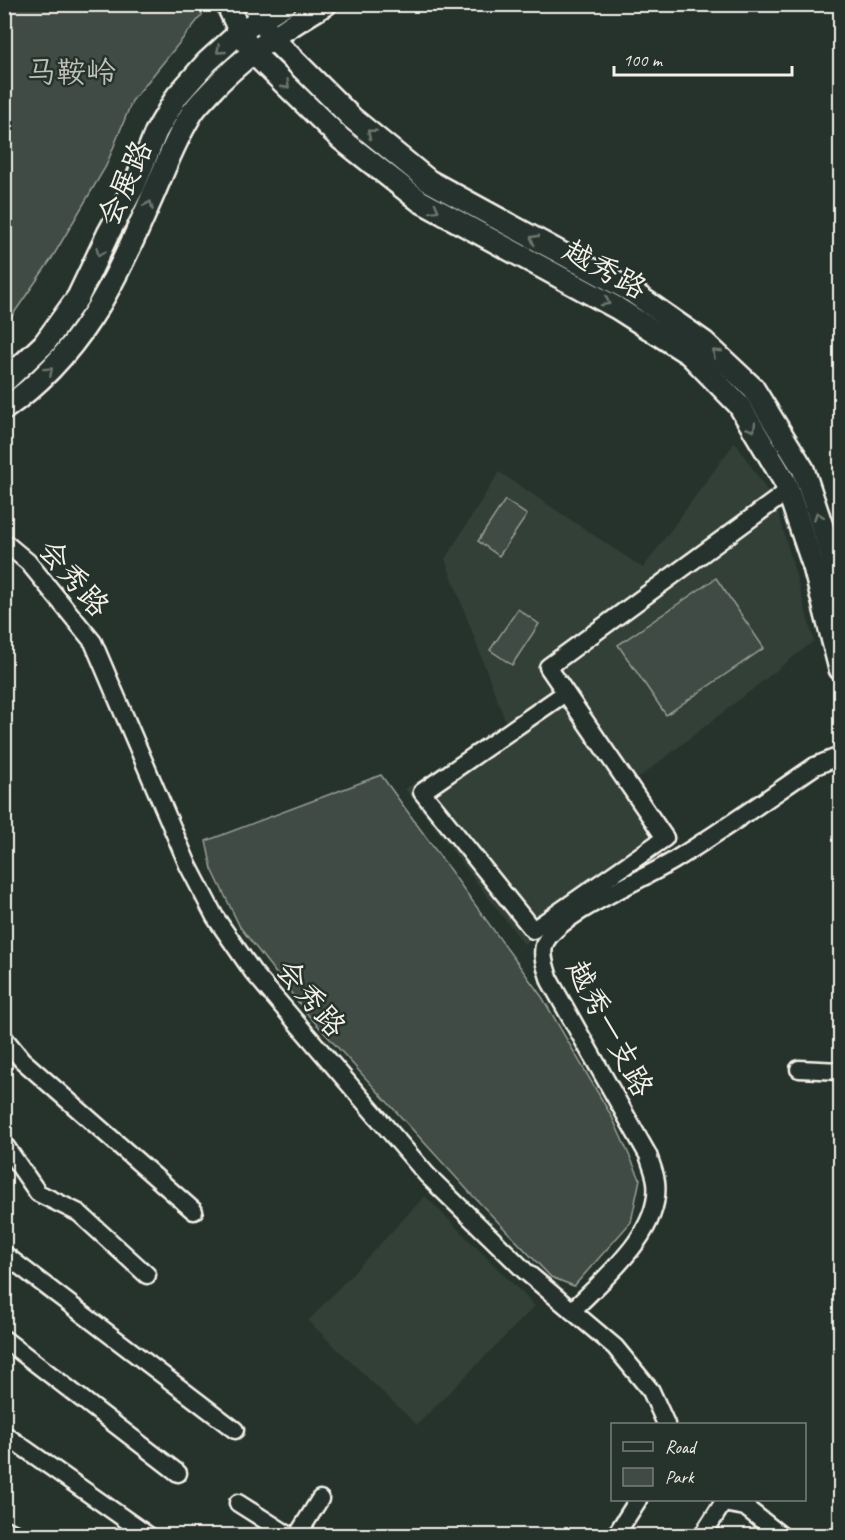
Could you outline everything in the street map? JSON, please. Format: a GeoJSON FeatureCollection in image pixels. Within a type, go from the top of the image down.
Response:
{"type":"FeatureCollection","features":[{"type":"Feature","properties":{"kind":"main road","name":"越秀路"},"geometry":{"type":"LineString","coordinates":[[227,4],[253,53],[341,139],[420,201],[617,308],[689,354],[739,405],[785,482],[814,567],[840,669]]}},
{"type":"Feature","properties":{"kind":"main road","name":"会展路"},"geometry":{"type":"LineString","coordinates":[[4,382],[44,344],[78,297],[134,186],[156,132],[177,96],[207,62],[240,32],[257,11],[285,4]]}},
{"type":"Feature","properties":{"kind":"main road","name":"会展路"},"geometry":{"type":"LineString","coordinates":[[4,409],[19,399],[62,360],[93,318],[131,246],[175,145],[193,111],[222,79],[253,53],[272,38],[326,4]]}},
{"type":"Feature","properties":{"kind":"main road","name":"越秀路"},"geometry":{"type":"LineString","coordinates":[[257,11],[272,38],[352,118],[429,181],[631,291],[704,342],[753,388],[803,470],[832,556],[840,592]]}},
{"type":"Feature","properties":{"kind":"street"},"geometry":{"type":"LineString","coordinates":[[565,693],[422,792],[533,930],[665,838],[548,667],[788,490]]}},
{"type":"Feature","properties":{"kind":"street","name":"会秀路"},"geometry":{"type":"LineString","coordinates":[[4,542],[28,562],[93,642],[188,865],[215,917],[253,972],[427,1175],[525,1271],[615,1347],[651,1391],[665,1423]]}},
{"type":"Feature","properties":{"kind":"street","name":"越秀一支路"},"geometry":{"type":"LineString","coordinates":[[572,1311],[642,1237],[653,1210],[656,1183],[648,1155],[550,981],[543,958],[545,943],[558,926],[584,909],[672,861],[815,766],[840,756]]}},
{"type":"Feature","properties":{"kind":"street"},"geometry":{"type":"LineString","coordinates":[[4,1038],[22,1060],[194,1211]]}},
{"type":"Feature","properties":{"kind":"street"},"geometry":{"type":"LineString","coordinates":[[799,1069],[840,1071]]}},
{"type":"Feature","properties":{"kind":"street"},"geometry":{"type":"LineString","coordinates":[[4,1144],[38,1193],[79,1213],[147,1275]]}},
{"type":"Feature","properties":{"kind":"street"},"geometry":{"type":"LineString","coordinates":[[4,1254],[235,1430]]}},
{"type":"Feature","properties":{"kind":"street"},"geometry":{"type":"LineString","coordinates":[[4,1340],[178,1473]]}},
{"type":"Feature","properties":{"kind":"street"},"geometry":{"type":"LineString","coordinates":[[4,1434],[149,1536]]}},
{"type":"Feature","properties":{"kind":"street"},"geometry":{"type":"LineString","coordinates":[[297,1536],[320,1499]]}},
{"type":"Feature","properties":{"kind":"street"},"geometry":{"type":"LineString","coordinates":[[615,1536],[637,1501]]}},
{"type":"Feature","properties":{"kind":"street"},"geometry":{"type":"LineString","coordinates":[[238,1503],[290,1536]]}},
{"type":"Feature","properties":{"kind":"street"},"geometry":{"type":"LineString","coordinates":[[702,1536],[723,1503],[745,1507],[782,1536]]}},
{"type":"Feature","properties":{"kind":"street"},"geometry":{"type":"LineString","coordinates":[[4,1529],[21,1536]]}},
{"type":"Feature","properties":{"kind":"shaded area"},"geometry":{"type":"Polygon","coordinates":[[[735,442],[776,504],[814,641],[635,781],[678,838],[524,944],[405,789],[506,723],[445,559],[499,472],[643,568],[735,442]]]}},
{"type":"Feature","properties":{"kind":"shaded area"},"geometry":{"type":"Polygon","coordinates":[[[425,1196],[535,1306],[417,1425],[308,1321],[425,1196]]]}},
{"type":"Feature","properties":{"kind":"green space","name":"马鞍岭"},"geometry":{"type":"Polygon","coordinates":[[[5,4],[201,5],[202,15],[132,101],[106,166],[52,258],[5,326],[5,4]]]}},
{"type":"Feature","properties":{"kind":"green space"},"geometry":{"type":"Polygon","coordinates":[[[505,500],[527,515],[499,556],[478,541],[505,500]]]}},
{"type":"Feature","properties":{"kind":"green space"},"geometry":{"type":"Polygon","coordinates":[[[716,578],[764,648],[666,715],[618,645],[716,578]]]}},
{"type":"Feature","properties":{"kind":"green space"},"geometry":{"type":"Polygon","coordinates":[[[518,609],[539,624],[512,665],[490,650],[518,609]]]}},
{"type":"Feature","properties":{"kind":"green space"},"geometry":{"type":"Polygon","coordinates":[[[381,775],[542,997],[612,1117],[640,1179],[631,1222],[574,1286],[551,1277],[473,1196],[309,1016],[240,927],[212,869],[206,841],[381,775]]]}}]}
